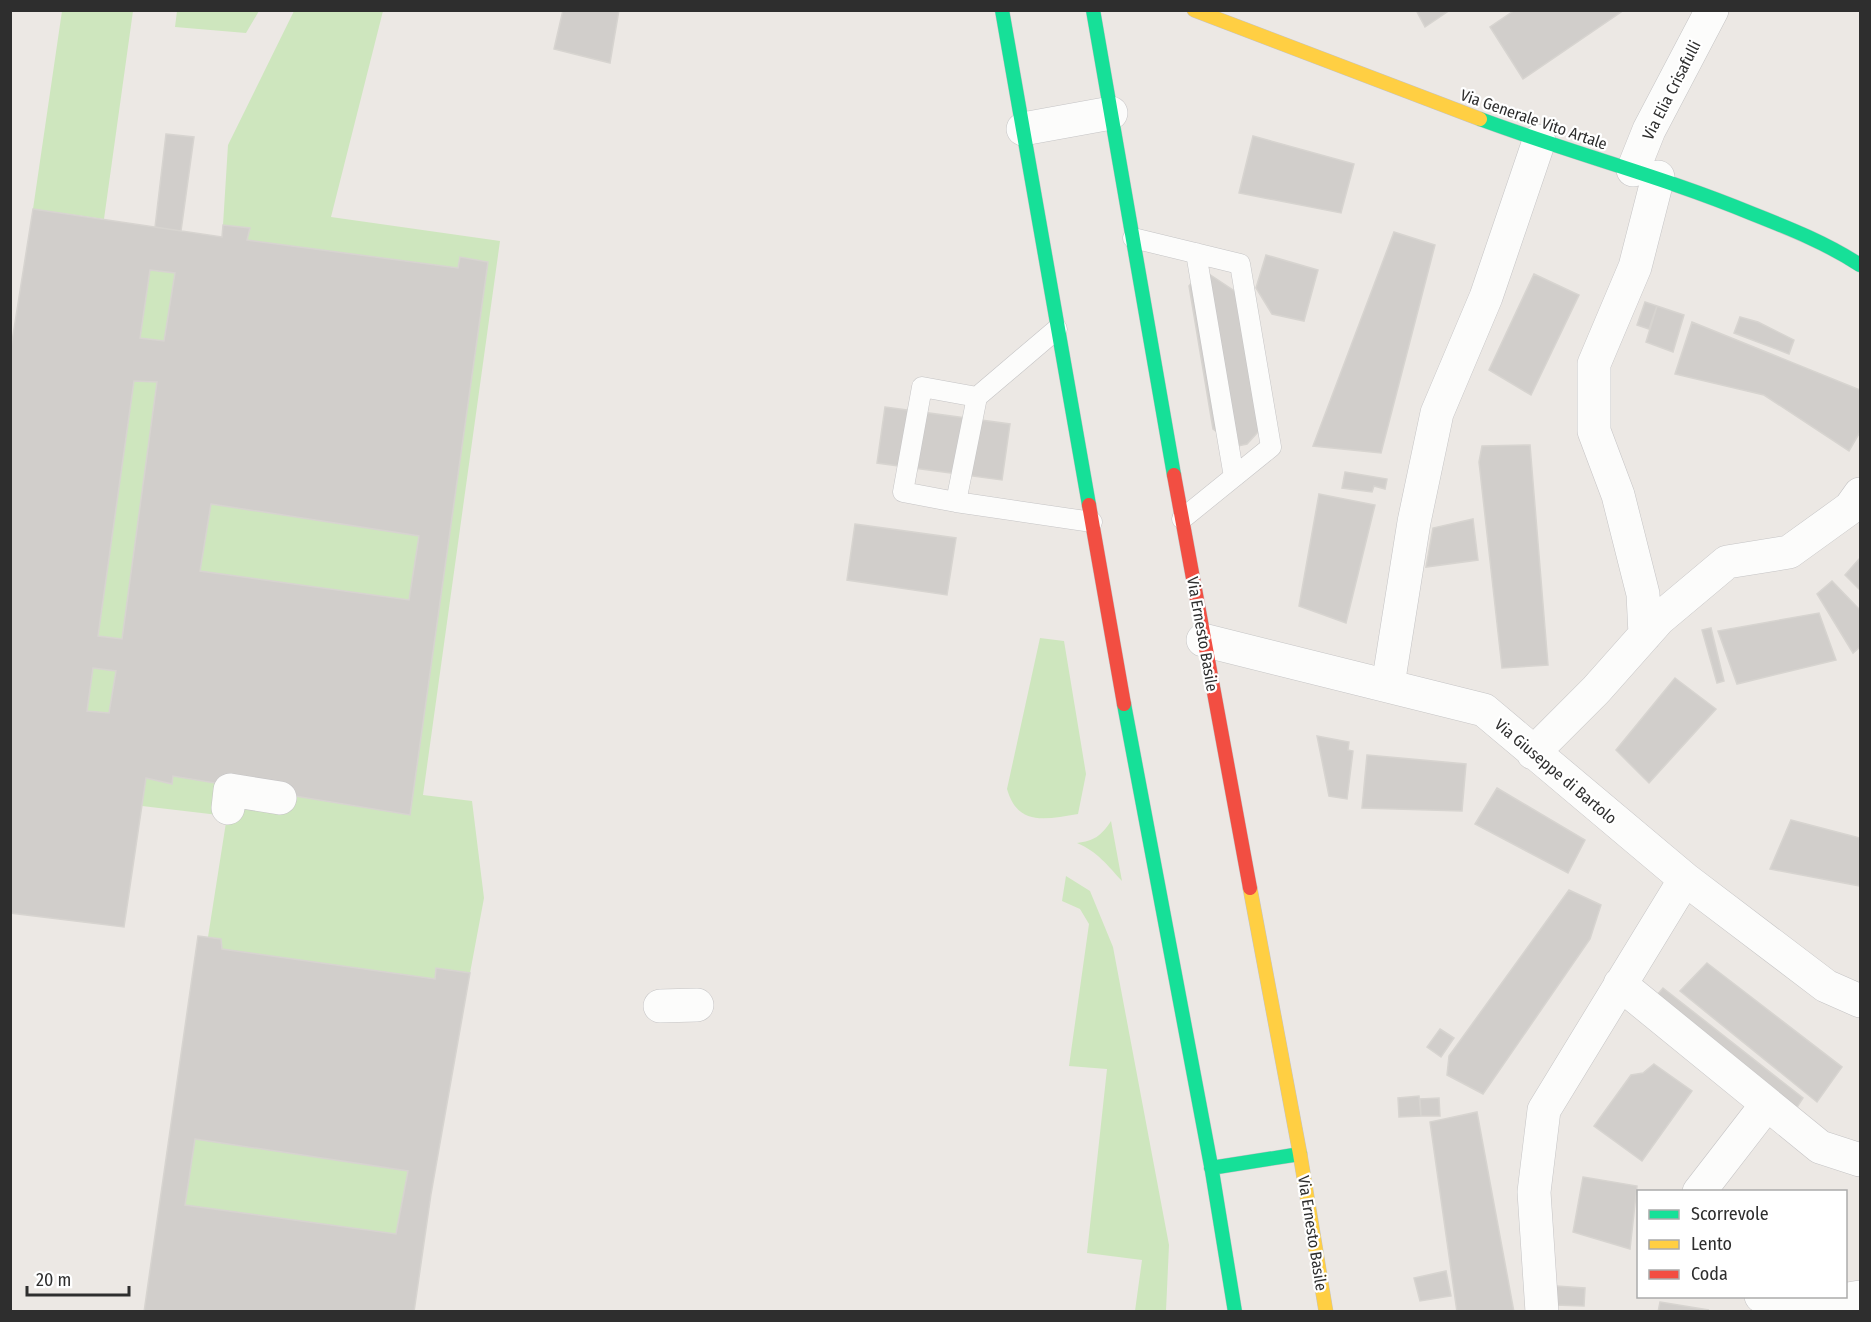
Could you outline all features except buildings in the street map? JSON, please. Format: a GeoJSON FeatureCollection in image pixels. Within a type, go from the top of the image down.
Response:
{"type":"FeatureCollection","features":[{"type":"Feature","properties":{"kind":"main road"},"geometry":{"type":"LineString","coordinates":[[1002,10],[1057,329],[1211,1168],[1235,1311]]}},
{"type":"Feature","properties":{"kind":"main road","name":"Via Ernesto Basile"},"geometry":{"type":"LineString","coordinates":[[1093,10],[1203,640],[1300,1154],[1326,1311]]}},
{"type":"Feature","properties":{"kind":"main road","name":"Via Generale Vito Artale"},"geometry":{"type":"LineString","coordinates":[[1194,10],[1539,141],[1646,173],[1828,244],[1860,265]]}},
{"type":"Feature","properties":{"kind":"main road","name":"Via Ernesto Basile"},"geometry":{"type":"LineString","coordinates":[[1211,1168],[1300,1154]]}},
{"type":"Feature","properties":{"kind":"street","name":"Via Elia Crisafulli"},"geometry":{"type":"LineString","coordinates":[[1645,635],[1640,583],[1617,495],[1594,431],[1594,364],[1635,267],[1649,130],[1712,10]]}},
{"type":"Feature","properties":{"kind":"street"},"geometry":{"type":"LineString","coordinates":[[1023,129],[1111,113]]}},
{"type":"Feature","properties":{"kind":"street"},"geometry":{"type":"LineString","coordinates":[[1388,686],[1414,522],[1437,412],[1486,297],[1539,141]]}},
{"type":"Feature","properties":{"kind":"street"},"geometry":{"type":"LineString","coordinates":[[1533,753],[1645,635],[1727,562],[1789,552],[1850,508],[1860,494]]}},
{"type":"Feature","properties":{"kind":"street","name":"Via Giuseppe di Bartolo"},"geometry":{"type":"LineString","coordinates":[[1203,640],[1484,710],[1685,879],[1826,986],[1860,1001]]}},
{"type":"Feature","properties":{"kind":"street"},"geometry":{"type":"LineString","coordinates":[[228,808],[230,790],[280,798]]}},
{"type":"Feature","properties":{"kind":"street"},"geometry":{"type":"LineString","coordinates":[[1542,1311],[1534,1192],[1544,1110],[1685,879]]}},
{"type":"Feature","properties":{"kind":"street"},"geometry":{"type":"LineString","coordinates":[[1620,984],[1820,1147],[1860,1160]]}},
{"type":"Feature","properties":{"kind":"street"},"geometry":{"type":"LineString","coordinates":[[660,1006],[697,1005]]}},
{"type":"Feature","properties":{"kind":"street"},"geometry":{"type":"LineString","coordinates":[[1700,1190],[1767,1104]]}},
{"type":"Feature","properties":{"kind":"street"},"geometry":{"type":"LineString","coordinates":[[1768,1298],[1800,1307],[1860,1297]]}},
{"type":"Feature","properties":{"kind":"lane"},"geometry":{"type":"LineString","coordinates":[[1133,238],[1240,264],[1271,447],[1182,519]]}},
{"type":"Feature","properties":{"kind":"lane"},"geometry":{"type":"LineString","coordinates":[[1196,253],[1234,477]]}},
{"type":"Feature","properties":{"kind":"lane"},"geometry":{"type":"LineString","coordinates":[[956,502],[977,397],[1057,329]]}},
{"type":"Feature","properties":{"kind":"lane"},"geometry":{"type":"LineString","coordinates":[[977,397],[922,387],[903,492],[1092,522]]}},
{"type":"Feature","properties":{"kind":"green space"},"geometry":{"type":"Polygon","coordinates":[[[177,10],[259,11],[246,33],[175,27],[177,10]]]}},
{"type":"Feature","properties":{"kind":"green space"},"geometry":{"type":"Polygon","coordinates":[[[62,11],[133,11],[104,219],[33,209],[62,11]]]}},
{"type":"Feature","properties":{"kind":"green space"},"geometry":{"type":"Polygon","coordinates":[[[294,11],[383,11],[331,217],[500,241],[423,795],[472,801],[484,898],[470,973],[436,968],[435,979],[222,949],[221,939],[208,937],[227,816],[142,806],[146,778],[172,784],[173,776],[410,814],[488,262],[460,257],[458,268],[247,240],[249,228],[223,225],[228,145],[294,11]]]}},
{"type":"Feature","properties":{"kind":"green space"},"geometry":{"type":"Polygon","coordinates":[[[150,270],[175,273],[164,341],[140,338],[150,270]]]}},
{"type":"Feature","properties":{"kind":"green space"},"geometry":{"type":"Polygon","coordinates":[[[134,381],[157,382],[122,639],[98,636],[134,381]]]}},
{"type":"Feature","properties":{"kind":"green space"},"geometry":{"type":"Polygon","coordinates":[[[211,504],[419,536],[409,600],[200,571],[211,504]]]}},
{"type":"Feature","properties":{"kind":"green space"},"geometry":{"type":"Polygon","coordinates":[[[1040,638],[1064,641],[1086,774],[1078,814],[1055,818],[1035,818],[1026,815],[1018,810],[1007,789],[1040,638]]]}},
{"type":"Feature","properties":{"kind":"green space"},"geometry":{"type":"Polygon","coordinates":[[[93,668],[116,671],[109,713],[87,711],[93,668]]]}},
{"type":"Feature","properties":{"kind":"green space"},"geometry":{"type":"Polygon","coordinates":[[[1111,821],[1122,881],[1097,855],[1077,843],[1097,837],[1111,821]]]}},
{"type":"Feature","properties":{"kind":"green space"},"geometry":{"type":"Polygon","coordinates":[[[1066,876],[1090,891],[1113,947],[1169,1245],[1166,1311],[1135,1311],[1142,1260],[1087,1253],[1107,1069],[1069,1066],[1089,924],[1080,909],[1062,901],[1066,876]]]}},
{"type":"Feature","properties":{"kind":"green space"},"geometry":{"type":"Polygon","coordinates":[[[195,1139],[408,1171],[396,1234],[185,1205],[195,1139]]]}},
{"type":"Feature","properties":{"kind":"traffic: fast"},"geometry":{"type":"LineString","coordinates":[[1002,10],[1089,505]]}},
{"type":"Feature","properties":{"kind":"traffic: fast"},"geometry":{"type":"LineString","coordinates":[[1093,10],[1174,475]]}},
{"type":"Feature","properties":{"kind":"traffic: fast"},"geometry":{"type":"LineString","coordinates":[[1480,119],[1719,201],[1808,237],[1860,265]]}},
{"type":"Feature","properties":{"kind":"traffic: fast"},"geometry":{"type":"LineString","coordinates":[[1124,704],[1212,1171],[1235,1312]]}},
{"type":"Feature","properties":{"kind":"traffic: fast"},"geometry":{"type":"LineString","coordinates":[[1211,1168],[1300,1154]]}},
{"type":"Feature","properties":{"kind":"traffic: slow"},"geometry":{"type":"LineString","coordinates":[[1194,10],[1480,119]]}},
{"type":"Feature","properties":{"kind":"traffic: slow"},"geometry":{"type":"LineString","coordinates":[[1250,888],[1300,1154],[1326,1312]]}},
{"type":"Feature","properties":{"kind":"traffic: jam"},"geometry":{"type":"LineString","coordinates":[[1174,475],[1250,888]]}},
{"type":"Feature","properties":{"kind":"traffic: jam"},"geometry":{"type":"LineString","coordinates":[[1089,505],[1124,704]]}}]}
